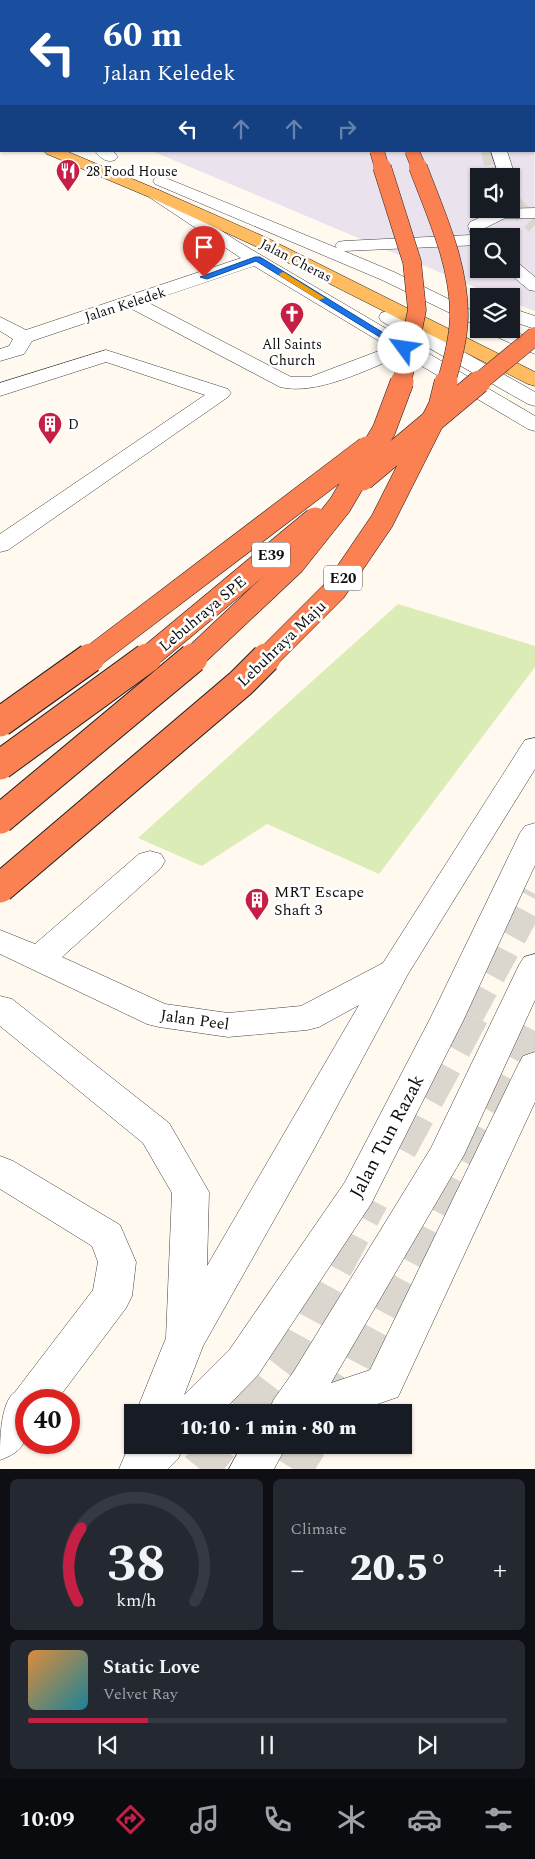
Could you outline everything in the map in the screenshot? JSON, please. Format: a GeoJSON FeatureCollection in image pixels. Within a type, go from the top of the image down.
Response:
{"type":"FeatureCollection","features":[{"type":"Feature","properties":{"kind":"highway"},"geometry":{"type":"LineString","coordinates":[[0,819],[192,659],[293,564],[340,505],[384,430],[401,387],[417,310],[412,262],[377,152]]}},
{"type":"Feature","properties":{"kind":"highway","name":"Lebuhraya Maju"},"geometry":{"type":"LineString","coordinates":[[0,888],[241,683],[335,590],[382,521],[440,406],[452,360],[459,316],[455,278],[449,248],[412,152]]}},
{"type":"Feature","properties":{"kind":"highway","name":"Lebuhraya SPE"},"geometry":{"type":"LineString","coordinates":[[0,722],[117,639],[535,319]]}},
{"type":"Feature","properties":{"kind":"highway","name":"Lebuhraya SPE"},"geometry":{"type":"LineString","coordinates":[[0,765],[154,652],[535,336]]}},
{"type":"Feature","properties":{"kind":"main road","name":"Jalan Cheras"},"geometry":{"type":"LineString","coordinates":[[55,152],[158,187],[197,203],[487,340],[535,366]]}},
{"type":"Feature","properties":{"kind":"main road"},"geometry":{"type":"LineString","coordinates":[[103,153],[126,165]]}},
{"type":"Feature","properties":{"kind":"main road","name":"Jalan Cheras"},"geometry":{"type":"LineString","coordinates":[[144,172],[158,187],[261,242],[535,380]]}},
{"type":"Feature","properties":{"kind":"street"},"geometry":{"type":"LineString","coordinates":[[499,152],[504,168]]}},
{"type":"Feature","properties":{"kind":"street"},"geometry":{"type":"LineString","coordinates":[[158,187],[226,198],[470,297]]}},
{"type":"Feature","properties":{"kind":"street"},"geometry":{"type":"LineString","coordinates":[[158,187],[231,245],[535,425]]}},
{"type":"Feature","properties":{"kind":"street"},"geometry":{"type":"LineString","coordinates":[[158,187],[388,276],[470,317]]}},
{"type":"Feature","properties":{"kind":"street"},"geometry":{"type":"LineString","coordinates":[[158,187],[248,247],[392,319],[535,400]]}},
{"type":"Feature","properties":{"kind":"street"},"geometry":{"type":"LineString","coordinates":[[520,198],[535,211]]}},
{"type":"Feature","properties":{"kind":"street"},"geometry":{"type":"LineString","coordinates":[[520,211],[535,211]]}},
{"type":"Feature","properties":{"kind":"street"},"geometry":{"type":"LineString","coordinates":[[477,228],[476,226],[490,218]]}},
{"type":"Feature","properties":{"kind":"street"},"geometry":{"type":"LineString","coordinates":[[344,246],[470,240]]}},
{"type":"Feature","properties":{"kind":"street","name":"Jalan Keledek"},"geometry":{"type":"LineString","coordinates":[[0,356],[18,350],[24,337],[257,259]]}},
{"type":"Feature","properties":{"kind":"street"},"geometry":{"type":"LineString","coordinates":[[520,274],[535,286]]}},
{"type":"Feature","properties":{"kind":"street"},"geometry":{"type":"LineString","coordinates":[[133,302],[287,383],[312,383],[404,348]]}},
{"type":"Feature","properties":{"kind":"street"},"geometry":{"type":"LineString","coordinates":[[520,318],[535,324]]}},
{"type":"Feature","properties":{"kind":"street"},"geometry":{"type":"LineString","coordinates":[[0,323],[24,337]]}},
{"type":"Feature","properties":{"kind":"street"},"geometry":{"type":"LineString","coordinates":[[514,338],[535,348]]}},
{"type":"Feature","properties":{"kind":"street"},"geometry":{"type":"LineString","coordinates":[[0,390],[106,356],[221,393],[0,545]]}},
{"type":"Feature","properties":{"kind":"street"},"geometry":{"type":"LineString","coordinates":[[160,1404],[185,1340],[301,1139],[394,970],[535,746]]}},
{"type":"Feature","properties":{"kind":"street","name":"Jalan Tun Razak"},"geometry":{"type":"LineString","coordinates":[[203,1404],[244,1362],[358,1193],[446,1019],[535,833]]}},
{"type":"Feature","properties":{"kind":"street"},"geometry":{"type":"LineString","coordinates":[[40,959],[150,860]]}},
{"type":"Feature","properties":{"kind":"street","name":"Jalan Peel"},"geometry":{"type":"LineString","coordinates":[[0,941],[159,1015],[228,1025],[307,1018],[394,970]]}},
{"type":"Feature","properties":{"kind":"street"},"geometry":{"type":"LineString","coordinates":[[299,1403],[446,1156],[535,965]]}},
{"type":"Feature","properties":{"kind":"street"},"geometry":{"type":"LineString","coordinates":[[0,1008],[156,1133],[191,1192],[185,1340]]}},
{"type":"Feature","properties":{"kind":"street"},"geometry":{"type":"LineString","coordinates":[[299,1403],[384,1384],[535,1065]]}},
{"type":"Feature","properties":{"kind":"street"},"geometry":{"type":"LineString","coordinates":[[0,1171],[107,1236],[117,1262],[112,1296],[40,1389]]}},
{"type":"Feature","properties":{"kind":"street"},"geometry":{"type":"LineString","coordinates":[[0,1441],[15,1421]]}},
{"type":"Feature","properties":{"kind":"street"},"geometry":{"type":"LineString","coordinates":[[135,1469],[141,1454]]}},
{"type":"Feature","properties":{"kind":"street"},"geometry":{"type":"LineString","coordinates":[[140,1469],[154,1454]]}},
{"type":"Feature","properties":{"kind":"street"},"geometry":{"type":"LineString","coordinates":[[250,1469],[260,1454]]}},
{"type":"Feature","properties":{"kind":"shaded area"},"geometry":{"type":"Polygon","coordinates":[[[154,152],[534,152],[535,311],[520,305],[520,288],[477,288],[154,152]]]}},
{"type":"Feature","properties":{"kind":"green space"},"geometry":{"type":"Polygon","coordinates":[[[398,604],[535,646],[535,667],[379,874],[267,824],[202,866],[138,838],[398,604]]]}},
{"type":"Feature","properties":{"kind":"tunnel"},"geometry":{"type":"LineString","coordinates":[[488,152],[492,168]]}},
{"type":"Feature","properties":{"kind":"tunnel"},"geometry":{"type":"LineString","coordinates":[[520,211],[535,225]]}},
{"type":"Feature","properties":{"kind":"tunnel"},"geometry":{"type":"LineString","coordinates":[[470,1014],[535,894]]}},
{"type":"Feature","properties":{"kind":"tunnel"},"geometry":{"type":"LineString","coordinates":[[398,1148],[471,1013]]}},
{"type":"Feature","properties":{"kind":"tunnel"},"geometry":{"type":"LineString","coordinates":[[333,1404],[353,1373],[535,1031]]}},
{"type":"Feature","properties":{"kind":"tunnel"},"geometry":{"type":"LineString","coordinates":[[250,1404],[282,1363],[370,1199]]}},
{"type":"Feature","properties":{"kind":"tunnel"},"geometry":{"type":"LineString","coordinates":[[200,1469],[212,1454]]}},
{"type":"Feature","properties":{"kind":"tunnel"},"geometry":{"type":"LineString","coordinates":[[293,1469],[302,1454]]}},
{"type":"Feature","properties":{"kind":"slow traffic"},"geometry":{"type":"LineString","coordinates":[[283,274],[322,298]]}},
{"type":"Feature","properties":{"kind":"place","name":"28 Food House"},"geometry":{"type":"Point","coordinates":[68,192]}},
{"type":"Feature","properties":{"kind":"place","name":"All Saints Church"},"geometry":{"type":"Point","coordinates":[292,335]}},
{"type":"Feature","properties":{"kind":"place","name":"D"},"geometry":{"type":"Point","coordinates":[50,445]}},
{"type":"Feature","properties":{"kind":"place","name":"MRT Escape Shaft 3"},"geometry":{"type":"Point","coordinates":[257,921]}},
{"type":"Feature","properties":{"kind":"route"},"geometry":{"type":"LineString","coordinates":[[204,277],[257,259],[404,348]]}}]}
